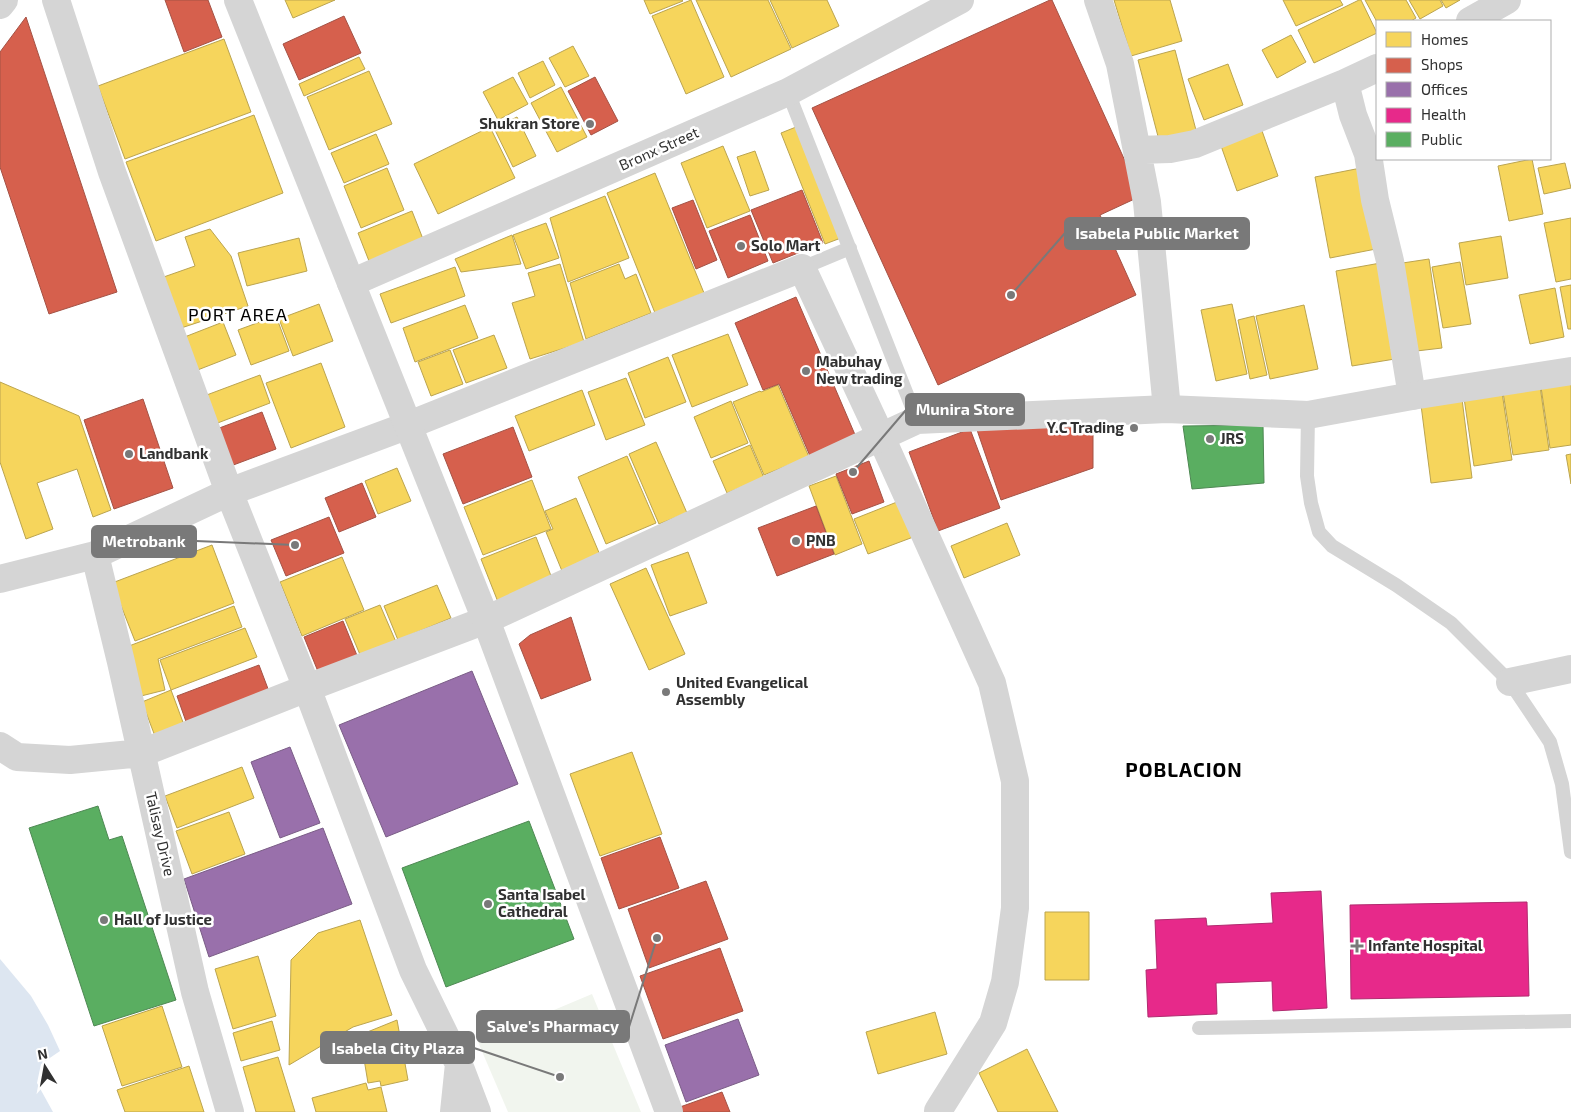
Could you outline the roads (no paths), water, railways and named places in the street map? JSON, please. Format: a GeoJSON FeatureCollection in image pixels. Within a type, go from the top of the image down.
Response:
{"type":"FeatureCollection","features":[{"type":"Feature","properties":{"kind":"street"},"geometry":{"type":"LineString","coordinates":[[0,5],[4,0]]}},
{"type":"Feature","properties":{"kind":"street"},"geometry":{"type":"LineString","coordinates":[[56,0],[112,172],[228,492],[307,688],[413,970],[459,1064],[477,1112]]}},
{"type":"Feature","properties":{"kind":"street"},"geometry":{"type":"LineString","coordinates":[[238,0],[486,620],[668,1112]]}},
{"type":"Feature","properties":{"kind":"street","name":"Bronx Street"},"geometry":{"type":"LineString","coordinates":[[351,282],[788,92],[960,0]]}},
{"type":"Feature","properties":{"kind":"street"},"geometry":{"type":"LineString","coordinates":[[1098,0],[1120,64],[1147,202],[1167,409]]}},
{"type":"Feature","properties":{"kind":"street"},"geometry":{"type":"LineString","coordinates":[[1472,20],[1507,0]]}},
{"type":"Feature","properties":{"kind":"street"},"geometry":{"type":"LineString","coordinates":[[1136,150],[1170,149],[1195,144],[1376,68]]}},
{"type":"Feature","properties":{"kind":"street"},"geometry":{"type":"LineString","coordinates":[[1345,83],[1353,115],[1368,154],[1375,200],[1390,261],[1412,396]]}},
{"type":"Feature","properties":{"kind":"street"},"geometry":{"type":"LineString","coordinates":[[0,579],[95,555],[228,492],[409,425],[802,268],[992,683],[1015,781],[1015,908],[1005,982],[993,1023],[938,1111]]}},
{"type":"Feature","properties":{"kind":"street"},"geometry":{"type":"LineString","coordinates":[[0,746],[17,758],[70,760],[142,754],[307,688],[486,620],[917,420],[1167,409],[1308,415],[1412,396],[1571,371]]}},
{"type":"Feature","properties":{"kind":"street","name":"Talisay Drive"},"geometry":{"type":"LineString","coordinates":[[95,555],[196,992],[230,1112]]}},
{"type":"Feature","properties":{"kind":"street"},"geometry":{"type":"LineString","coordinates":[[1510,682],[1571,669]]}},
{"type":"Feature","properties":{"kind":"street"},"geometry":{"type":"LineString","coordinates":[[454,1112],[459,1064]]}},
{"type":"Feature","properties":{"kind":"lane"},"geometry":{"type":"LineString","coordinates":[[788,92],[917,420]]}},
{"type":"Feature","properties":{"kind":"lane"},"geometry":{"type":"LineString","coordinates":[[802,268],[850,248]]}},
{"type":"Feature","properties":{"kind":"lane"},"geometry":{"type":"LineString","coordinates":[[1308,415],[1307,476],[1320,532],[1332,546],[1396,585],[1452,623],[1510,682],[1550,742],[1562,784],[1571,852]]}},
{"type":"Feature","properties":{"kind":"lane"},"geometry":{"type":"LineString","coordinates":[[1199,1028],[1571,1021]]}},
{"type":"Feature","properties":{"kind":"place","name":"Shukran Store"},"geometry":{"type":"Point","coordinates":[590,124]}},
{"type":"Feature","properties":{"kind":"place","name":"Solo Mart"},"geometry":{"type":"Point","coordinates":[741,246]}},
{"type":"Feature","properties":{"kind":"place","name":"Isabela Public Market"},"geometry":{"type":"Point","coordinates":[1011,295]}},
{"type":"Feature","properties":{"kind":"place","name":"Mabuhay New trading"},"geometry":{"type":"Point","coordinates":[806,371]}},
{"type":"Feature","properties":{"kind":"place","name":"Y.C Trading"},"geometry":{"type":"Point","coordinates":[1134,428]}},
{"type":"Feature","properties":{"kind":"place","name":"JRS"},"geometry":{"type":"Point","coordinates":[1210,439]}},
{"type":"Feature","properties":{"kind":"place","name":"Landbank"},"geometry":{"type":"Point","coordinates":[129,454]}},
{"type":"Feature","properties":{"kind":"place","name":"Munira Store"},"geometry":{"type":"Point","coordinates":[853,472]}},
{"type":"Feature","properties":{"kind":"place","name":"PNB"},"geometry":{"type":"Point","coordinates":[796,541]}},
{"type":"Feature","properties":{"kind":"place","name":"Metrobank"},"geometry":{"type":"Point","coordinates":[295,545]}},
{"type":"Feature","properties":{"kind":"place","name":"United Evangelical Assembly"},"geometry":{"type":"Point","coordinates":[666,692]}},
{"type":"Feature","properties":{"kind":"place","name":"Santa Isabel Cathedral"},"geometry":{"type":"Point","coordinates":[488,904]}},
{"type":"Feature","properties":{"kind":"place","name":"Hall of Justice"},"geometry":{"type":"Point","coordinates":[104,920]}},
{"type":"Feature","properties":{"kind":"place","name":"Salve's Pharmacy"},"geometry":{"type":"Point","coordinates":[657,938]}},
{"type":"Feature","properties":{"kind":"place","name":"Infante Hospital"},"geometry":{"type":"Point","coordinates":[1357,946]}},
{"type":"Feature","properties":{"kind":"place","name":"Isabela City Plaza"},"geometry":{"type":"Point","coordinates":[560,1077]}},
{"type":"Feature","properties":{"kind":"district","name":"PORT AREA"},"geometry":{"type":"Point","coordinates":[238,315]}},
{"type":"Feature","properties":{"kind":"district","name":"POBLACION"},"geometry":{"type":"Point","coordinates":[1184,770]}}]}
